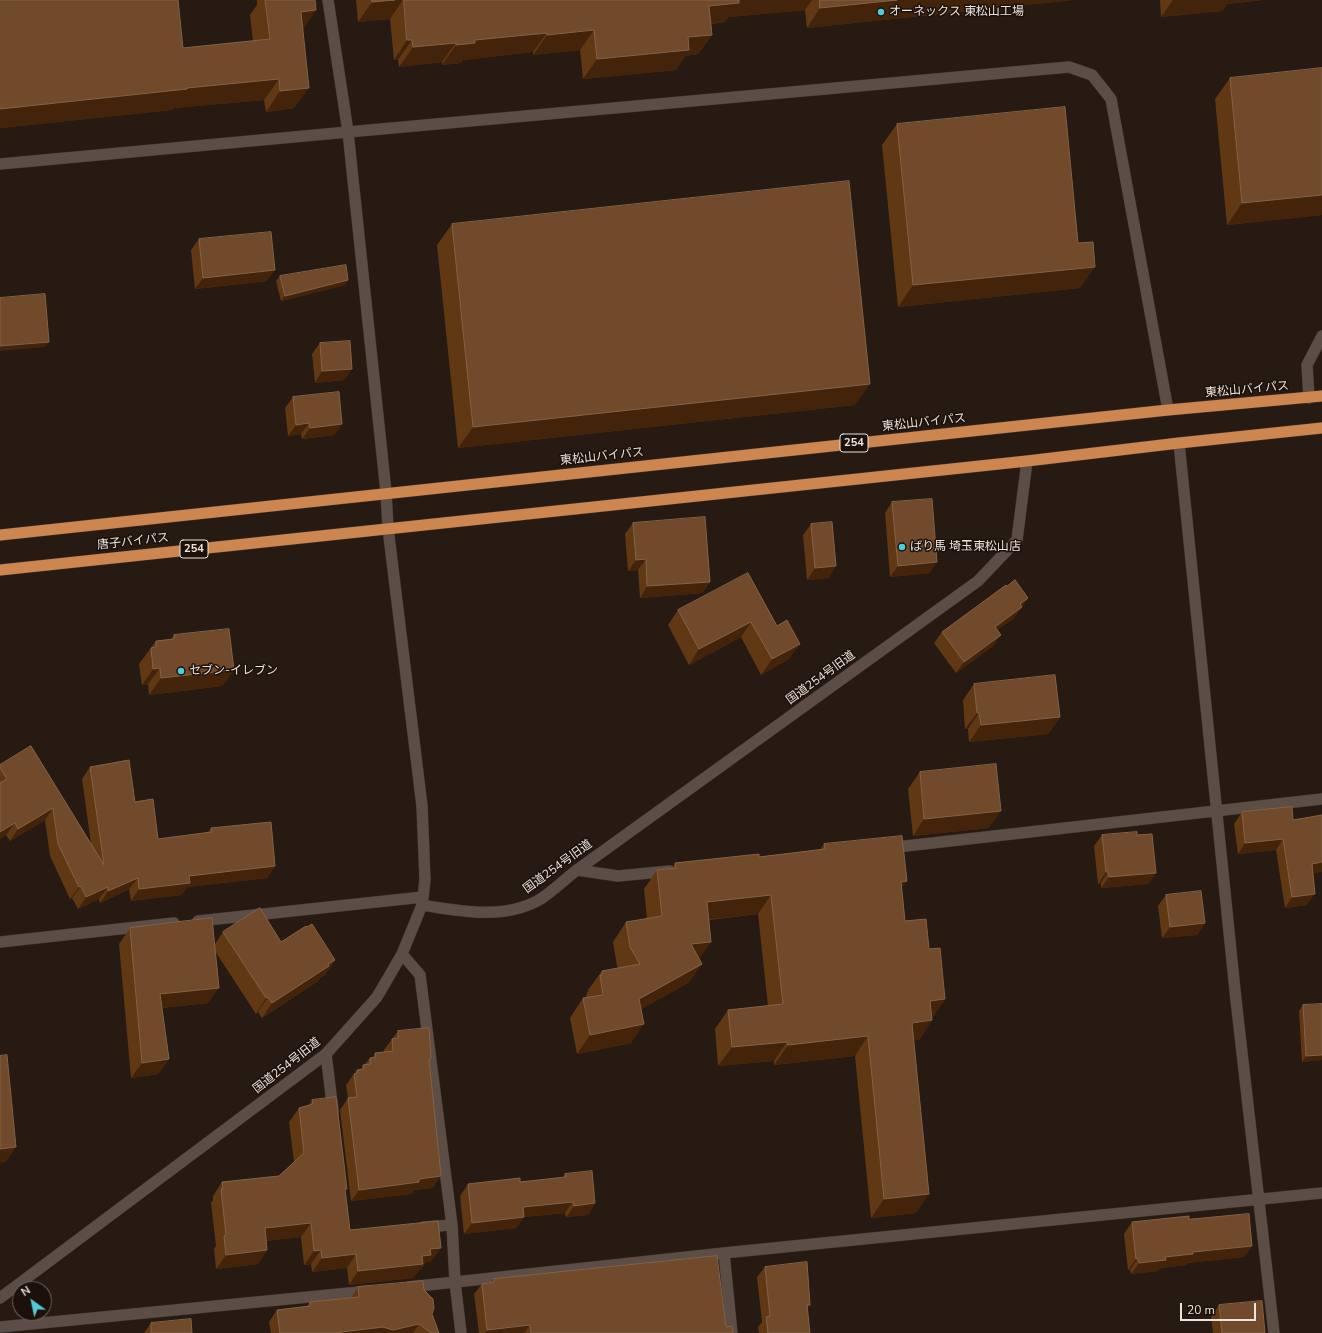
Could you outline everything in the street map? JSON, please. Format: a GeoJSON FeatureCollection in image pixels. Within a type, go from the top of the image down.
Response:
{"type":"FeatureCollection","features":[{"type":"Feature","properties":{"kind":"highway","name":"東松山バイパス"},"geometry":{"type":"LineString","coordinates":[[386,492],[1168,410],[1322,396]]}},
{"type":"Feature","properties":{"kind":"highway","name":"254"},"geometry":{"type":"LineString","coordinates":[[388,528],[1027,461],[1179,442],[1322,428]]}},
{"type":"Feature","properties":{"kind":"highway","name":"唐子バイパス"},"geometry":{"type":"LineString","coordinates":[[0,534],[386,492]]}},
{"type":"Feature","properties":{"kind":"highway","name":"唐子バイパス"},"geometry":{"type":"LineString","coordinates":[[0,570],[388,528]]}},
{"type":"Feature","properties":{"kind":"street"},"geometry":{"type":"LineString","coordinates":[[0,942],[422,901],[425,880],[422,806],[388,528],[386,492],[348,132],[328,0]]}},
{"type":"Feature","properties":{"kind":"street"},"geometry":{"type":"LineString","coordinates":[[0,164],[1069,67],[1092,76],[1111,99],[1168,410]]}},
{"type":"Feature","properties":{"kind":"street"},"geometry":{"type":"LineString","coordinates":[[1309,398],[1307,365],[1322,336]]}},
{"type":"Feature","properties":{"kind":"street"},"geometry":{"type":"LineString","coordinates":[[1179,442],[1218,810],[1236,1000],[1260,1199],[1274,1333]]}},
{"type":"Feature","properties":{"kind":"street","name":"国道254号旧道"},"geometry":{"type":"LineString","coordinates":[[0,1298],[326,1054],[377,997],[402,954],[422,901],[471,912],[500,912],[521,908],[540,900],[577,870],[978,581],[1017,540],[1027,461]]}},
{"type":"Feature","properties":{"kind":"street"},"geometry":{"type":"LineString","coordinates":[[873,849],[1322,799]]}},
{"type":"Feature","properties":{"kind":"street"},"geometry":{"type":"LineString","coordinates":[[577,870],[618,876],[679,870]]}},
{"type":"Feature","properties":{"kind":"street"},"geometry":{"type":"LineString","coordinates":[[402,954],[420,975],[452,1225],[455,1282],[461,1333]]}},
{"type":"Feature","properties":{"kind":"street"},"geometry":{"type":"LineString","coordinates":[[326,1054],[335,1125]]}},
{"type":"Feature","properties":{"kind":"street"},"geometry":{"type":"LineString","coordinates":[[400,1288],[724,1253],[1322,1193]]}},
{"type":"Feature","properties":{"kind":"street"},"geometry":{"type":"LineString","coordinates":[[412,1228],[452,1225]]}},
{"type":"Feature","properties":{"kind":"street"},"geometry":{"type":"LineString","coordinates":[[724,1253],[732,1333]]}},
{"type":"Feature","properties":{"kind":"street"},"geometry":{"type":"LineString","coordinates":[[0,1327],[385,1289]]}},
{"type":"Feature","properties":{"kind":"building"},"geometry":{"type":"Polygon","coordinates":[[[0,0],[178,0],[183,48],[270,39],[265,0],[315,0],[316,10],[301,12],[309,88],[280,91],[279,79],[0,109],[0,0]]]}},
{"type":"Feature","properties":{"kind":"building"},"geometry":{"type":"Polygon","coordinates":[[[372,0],[395,0],[372,2],[372,0]]]}},
{"type":"Feature","properties":{"kind":"building"},"geometry":{"type":"Polygon","coordinates":[[[404,0],[739,0],[739,3],[709,6],[712,35],[688,37],[689,50],[597,59],[594,30],[475,40],[475,43],[456,45],[456,43],[413,47],[412,40],[407,40],[404,0]]]}},
{"type":"Feature","properties":{"kind":"building"},"geometry":{"type":"Polygon","coordinates":[[[820,0],[897,0],[820,8],[820,0]]]}},
{"type":"Feature","properties":{"kind":"building"},"geometry":{"type":"Polygon","coordinates":[[[1322,68],[1322,195],[1242,203],[1230,78],[1322,68]]]}},
{"type":"Feature","properties":{"kind":"building"},"geometry":{"type":"Polygon","coordinates":[[[1065,107],[1078,243],[1093,242],[1095,267],[913,285],[897,124],[1065,107]]]}},
{"type":"Feature","properties":{"kind":"building"},"geometry":{"type":"Polygon","coordinates":[[[849,181],[870,384],[473,427],[452,224],[849,181]]]}},
{"type":"Feature","properties":{"kind":"building"},"geometry":{"type":"Polygon","coordinates":[[[271,232],[275,270],[203,278],[199,239],[271,232]]]}},
{"type":"Feature","properties":{"kind":"building"},"geometry":{"type":"Polygon","coordinates":[[[346,265],[348,280],[285,296],[280,276],[346,265]]]}},
{"type":"Feature","properties":{"kind":"building"},"geometry":{"type":"Polygon","coordinates":[[[45,294],[49,342],[0,346],[0,298],[45,294]]]}},
{"type":"Feature","properties":{"kind":"building"},"geometry":{"type":"Polygon","coordinates":[[[350,341],[352,369],[322,371],[320,343],[350,341]]]}},
{"type":"Feature","properties":{"kind":"building"},"geometry":{"type":"Polygon","coordinates":[[[339,392],[342,424],[310,428],[309,423],[296,425],[293,397],[339,392]]]}},
{"type":"Feature","properties":{"kind":"building"},"geometry":{"type":"Polygon","coordinates":[[[932,499],[937,562],[898,566],[892,502],[932,499]]]}},
{"type":"Feature","properties":{"kind":"building"},"geometry":{"type":"Polygon","coordinates":[[[705,517],[710,582],[647,586],[646,559],[636,560],[633,523],[705,517]]]}},
{"type":"Feature","properties":{"kind":"building"},"geometry":{"type":"Polygon","coordinates":[[[832,522],[836,566],[815,568],[811,524],[832,522]]]}},
{"type":"Feature","properties":{"kind":"building"},"geometry":{"type":"Polygon","coordinates":[[[748,573],[777,626],[787,620],[800,644],[772,659],[751,622],[699,649],[678,610],[748,573]]]}},
{"type":"Feature","properties":{"kind":"building"},"geometry":{"type":"Polygon","coordinates":[[[1015,580],[1028,598],[1020,604],[1022,607],[995,627],[1001,635],[964,662],[942,632],[1015,580]]]}},
{"type":"Feature","properties":{"kind":"building"},"geometry":{"type":"Polygon","coordinates":[[[229,629],[234,670],[161,678],[160,668],[153,669],[151,648],[156,647],[156,641],[174,639],[174,635],[229,629]]]}},
{"type":"Feature","properties":{"kind":"building"},"geometry":{"type":"Polygon","coordinates":[[[1055,675],[1060,717],[981,725],[979,713],[977,713],[974,684],[1055,675]]]}},
{"type":"Feature","properties":{"kind":"building"},"geometry":{"type":"Polygon","coordinates":[[[31,746],[104,865],[90,767],[129,760],[135,802],[153,799],[158,839],[212,832],[211,828],[271,822],[275,866],[189,876],[190,883],[139,889],[138,878],[108,891],[108,887],[86,897],[81,886],[79,887],[58,844],[53,808],[18,829],[15,823],[0,832],[0,783],[7,779],[0,768],[0,765],[31,746]]]}},
{"type":"Feature","properties":{"kind":"building"},"geometry":{"type":"Polygon","coordinates":[[[996,764],[1001,811],[924,819],[920,772],[996,764]]]}},
{"type":"Feature","properties":{"kind":"building"},"geometry":{"type":"Polygon","coordinates":[[[1292,807],[1293,820],[1322,815],[1322,862],[1312,864],[1315,894],[1292,897],[1283,839],[1245,843],[1242,812],[1292,807]]]}},
{"type":"Feature","properties":{"kind":"building"},"geometry":{"type":"Polygon","coordinates":[[[1137,832],[1137,835],[1152,834],[1156,873],[1109,877],[1108,872],[1106,872],[1102,835],[1137,832]]]}},
{"type":"Feature","properties":{"kind":"building"},"geometry":{"type":"Polygon","coordinates":[[[902,836],[907,881],[901,882],[905,921],[926,919],[929,949],[940,948],[945,999],[930,1001],[932,1020],[912,1023],[929,1194],[884,1199],[868,1036],[788,1045],[787,1042],[732,1047],[728,1010],[783,1004],[771,895],[707,902],[711,942],[691,944],[702,964],[639,999],[644,1024],[590,1035],[583,998],[603,995],[600,975],[602,975],[602,971],[640,964],[630,947],[626,922],[662,916],[657,870],[676,868],[675,863],[759,854],[759,857],[825,849],[824,844],[902,836]]]}},
{"type":"Feature","properties":{"kind":"building"},"geometry":{"type":"Polygon","coordinates":[[[1201,891],[1205,923],[1170,927],[1166,895],[1201,891]]]}},
{"type":"Feature","properties":{"kind":"building"},"geometry":{"type":"Polygon","coordinates":[[[260,908],[281,942],[306,926],[307,927],[312,924],[335,960],[328,964],[329,966],[272,1003],[268,997],[266,998],[223,932],[260,908]]]}},
{"type":"Feature","properties":{"kind":"building"},"geometry":{"type":"Polygon","coordinates":[[[212,918],[219,988],[160,994],[169,1059],[142,1063],[130,928],[212,918]]]}},
{"type":"Feature","properties":{"kind":"building"},"geometry":{"type":"Polygon","coordinates":[[[1322,1004],[1322,1055],[1306,1056],[1303,1005],[1322,1004]]]}},
{"type":"Feature","properties":{"kind":"building"},"geometry":{"type":"Polygon","coordinates":[[[429,1028],[431,1058],[429,1059],[441,1176],[419,1179],[419,1182],[359,1190],[348,1098],[357,1097],[354,1074],[357,1073],[357,1070],[364,1069],[363,1065],[370,1064],[370,1058],[376,1057],[375,1053],[393,1051],[392,1039],[398,1038],[398,1031],[429,1028]]]}},
{"type":"Feature","properties":{"kind":"building"},"geometry":{"type":"Polygon","coordinates":[[[7,1055],[16,1147],[0,1149],[0,1056],[7,1055]]]}},
{"type":"Feature","properties":{"kind":"building"},"geometry":{"type":"Polygon","coordinates":[[[336,1097],[347,1189],[345,1189],[350,1230],[438,1221],[441,1248],[430,1249],[431,1255],[422,1256],[423,1264],[358,1271],[356,1254],[322,1258],[321,1250],[314,1251],[311,1223],[265,1228],[267,1250],[226,1255],[224,1236],[226,1235],[221,1189],[223,1189],[222,1182],[279,1176],[304,1153],[299,1108],[313,1104],[312,1100],[336,1097]]]}},
{"type":"Feature","properties":{"kind":"building"},"geometry":{"type":"Polygon","coordinates":[[[592,1171],[595,1203],[574,1206],[573,1202],[523,1207],[524,1217],[472,1223],[468,1184],[520,1178],[520,1182],[566,1177],[565,1174],[592,1171]]]}},
{"type":"Feature","properties":{"kind":"building"},"geometry":{"type":"Polygon","coordinates":[[[1249,1214],[1252,1246],[1193,1252],[1193,1254],[1165,1257],[1166,1260],[1139,1263],[1138,1258],[1136,1259],[1132,1222],[1189,1216],[1189,1219],[1249,1214]]]}},
{"type":"Feature","properties":{"kind":"building"},"geometry":{"type":"Polygon","coordinates":[[[717,1256],[726,1327],[732,1326],[733,1333],[531,1333],[530,1325],[487,1330],[482,1284],[494,1282],[494,1279],[717,1256]]]}},
{"type":"Feature","properties":{"kind":"building"},"geometry":{"type":"Polygon","coordinates":[[[807,1262],[810,1305],[807,1305],[810,1333],[768,1333],[766,1317],[770,1316],[765,1267],[807,1262]]]}},
{"type":"Feature","properties":{"kind":"building"},"geometry":{"type":"Polygon","coordinates":[[[423,1281],[424,1290],[433,1299],[434,1308],[432,1314],[439,1333],[431,1333],[419,1324],[393,1330],[383,1327],[341,1333],[280,1333],[277,1310],[310,1306],[310,1302],[359,1297],[358,1287],[423,1281]]]}},
{"type":"Feature","properties":{"kind":"building"},"geometry":{"type":"Polygon","coordinates":[[[1262,1301],[1265,1333],[1222,1333],[1219,1305],[1262,1301]]]}},
{"type":"Feature","properties":{"kind":"building"},"geometry":{"type":"Polygon","coordinates":[[[191,1319],[192,1333],[151,1333],[151,1323],[191,1319]]]}},
{"type":"Feature","properties":{"kind":"place","name":"オーネックス 東松山工場"},"geometry":{"type":"Point","coordinates":[881,12]}},
{"type":"Feature","properties":{"kind":"place","name":"ばり馬 埼玉東松山店"},"geometry":{"type":"Point","coordinates":[902,547]}},
{"type":"Feature","properties":{"kind":"place","name":"セブン-イレブン"},"geometry":{"type":"Point","coordinates":[181,671]}}]}
